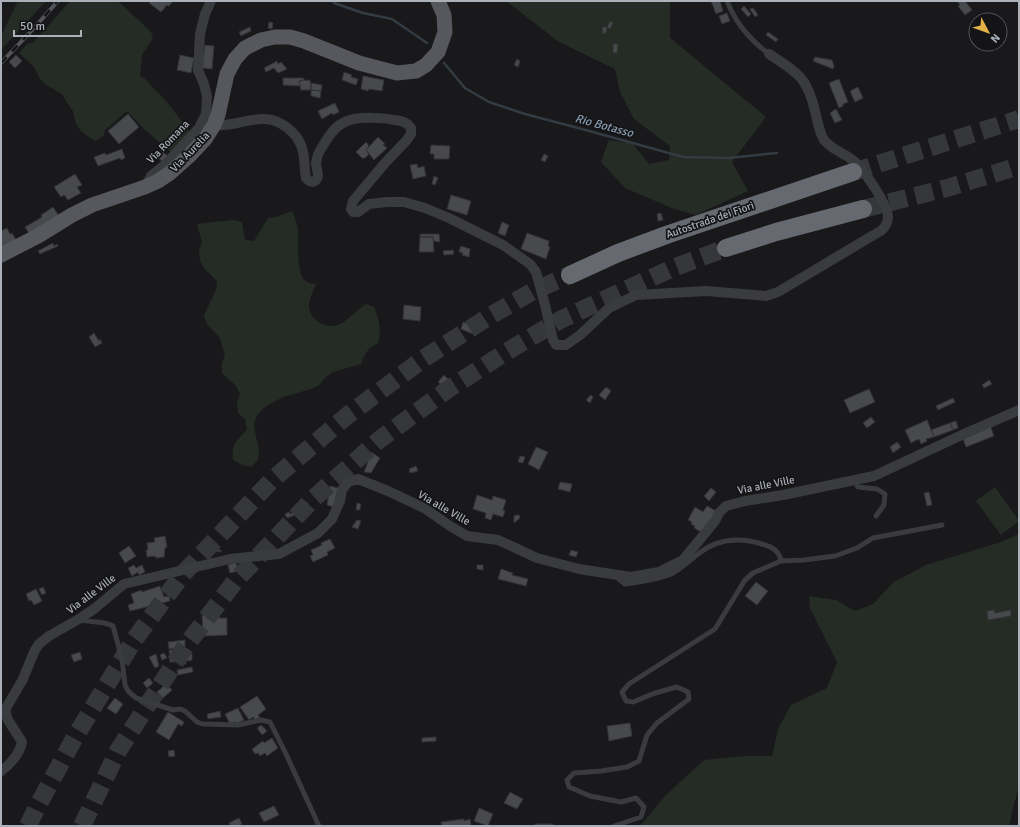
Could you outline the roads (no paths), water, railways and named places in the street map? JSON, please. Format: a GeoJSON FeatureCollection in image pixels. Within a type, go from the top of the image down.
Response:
{"type":"FeatureCollection","features":[{"type":"Feature","properties":{"kind":"highway","name":"Autostrada dei Fiori"},"geometry":{"type":"LineString","coordinates":[[570,275],[618,253],[669,234],[853,172]]}},
{"type":"Feature","properties":{"kind":"highway"},"geometry":{"type":"LineString","coordinates":[[726,248],[776,232],[864,209]]}},
{"type":"Feature","properties":{"kind":"main road","name":"Via Aurelia"},"geometry":{"type":"LineString","coordinates":[[1,255],[92,205],[151,184],[170,173],[205,139],[214,125],[218,115],[227,74],[235,59],[245,48],[261,40],[275,37],[290,37],[359,63],[397,72],[416,71],[426,65],[438,52],[445,32],[444,15],[438,1]]}},
{"type":"Feature","properties":{"kind":"street","name":"Via Romana"},"geometry":{"type":"LineString","coordinates":[[151,184],[151,176],[166,164],[199,128],[206,114],[207,96],[198,70],[200,34],[205,14],[211,1]]}},
{"type":"Feature","properties":{"kind":"street"},"geometry":{"type":"LineString","coordinates":[[214,125],[222,126],[264,118],[283,124],[294,133],[302,147],[306,178],[313,182],[317,180],[318,176],[316,163],[318,154],[331,134],[342,123],[354,119],[403,121],[411,128],[409,138],[385,163],[353,201],[351,209],[353,212],[358,212],[369,204],[404,202],[425,208],[449,218],[503,245],[530,264],[536,272],[553,340],[556,345],[561,346],[566,345],[580,335],[609,308],[636,295],[706,291],[766,296],[778,292],[882,230],[888,223],[888,215],[872,182],[852,159],[831,147],[823,138],[812,98],[804,80],[790,67],[769,54]]}},
{"type":"Feature","properties":{"kind":"street","name":"Via alle Ville"},"geometry":{"type":"LineString","coordinates":[[1,771],[11,762],[21,747],[22,742],[8,720],[6,708],[22,681],[39,644],[49,636],[94,609],[124,584],[230,559],[279,554],[318,533],[332,519],[340,501],[342,490],[348,482],[358,479],[388,491],[424,508],[467,536],[498,540],[537,558],[579,569],[632,577],[659,572],[683,560],[726,506],[874,476],[1019,410]]}},
{"type":"Feature","properties":{"kind":"lane"},"geometry":{"type":"LineString","coordinates":[[727,1],[732,15],[744,32],[769,54]]}},
{"type":"Feature","properties":{"kind":"lane"},"geometry":{"type":"LineString","coordinates":[[854,480],[858,487],[877,488],[885,494],[884,505],[876,516]]}},
{"type":"Feature","properties":{"kind":"lane"},"geometry":{"type":"LineString","coordinates":[[614,826],[641,816],[644,807],[636,798],[621,802],[590,796],[569,787],[567,780],[574,773],[626,767],[639,761],[647,735],[657,723],[689,699],[688,692],[677,687],[655,693],[633,702],[626,700],[622,692],[629,684],[715,629],[745,580],[753,573],[781,561],[835,556],[857,548],[873,538],[942,526]]}},
{"type":"Feature","properties":{"kind":"lane"},"geometry":{"type":"LineString","coordinates":[[611,574],[626,584],[651,580],[670,574],[683,567],[716,543],[729,540],[754,542],[773,548],[780,554],[781,561]]}},
{"type":"Feature","properties":{"kind":"lane"},"geometry":{"type":"LineString","coordinates":[[79,619],[85,621],[105,622],[113,626],[122,659],[124,685],[136,698],[173,710],[180,709],[185,711],[197,722],[204,724],[238,725],[261,720],[270,722],[319,826]]}},
{"type":"Feature","properties":{"kind":"lane"},"geometry":{"type":"LineString","coordinates":[[537,826],[550,826]]}},
{"type":"Feature","properties":{"kind":"waterway","name":"Rio Botasso"},"geometry":{"type":"LineString","coordinates":[[333,1],[334,3],[363,13],[392,19],[427,43]]}},
{"type":"Feature","properties":{"kind":"waterway","name":"Rio Botasso"},"geometry":{"type":"LineString","coordinates":[[444,63],[465,88],[489,102],[525,114],[683,157],[729,158],[777,153]]}},
{"type":"Feature","properties":{"kind":"tunnel"},"geometry":{"type":"LineString","coordinates":[[853,172],[1019,119]]}},
{"type":"Feature","properties":{"kind":"tunnel"},"geometry":{"type":"LineString","coordinates":[[863,209],[947,188],[1019,166]]}},
{"type":"Feature","properties":{"kind":"tunnel"},"geometry":{"type":"LineString","coordinates":[[82,826],[118,751],[185,647],[236,580],[313,499],[379,440],[447,390],[506,352],[562,319],[673,268],[726,248]]}},
{"type":"Feature","properties":{"kind":"tunnel"},"geometry":{"type":"LineString","coordinates":[[28,826],[75,737],[134,640],[182,575],[272,480],[348,415],[423,359],[490,316],[533,291],[570,275]]}},
{"type":"Feature","properties":{"kind":"railway"},"geometry":{"type":"LineString","coordinates":[[1,63],[58,1]]}}]}
